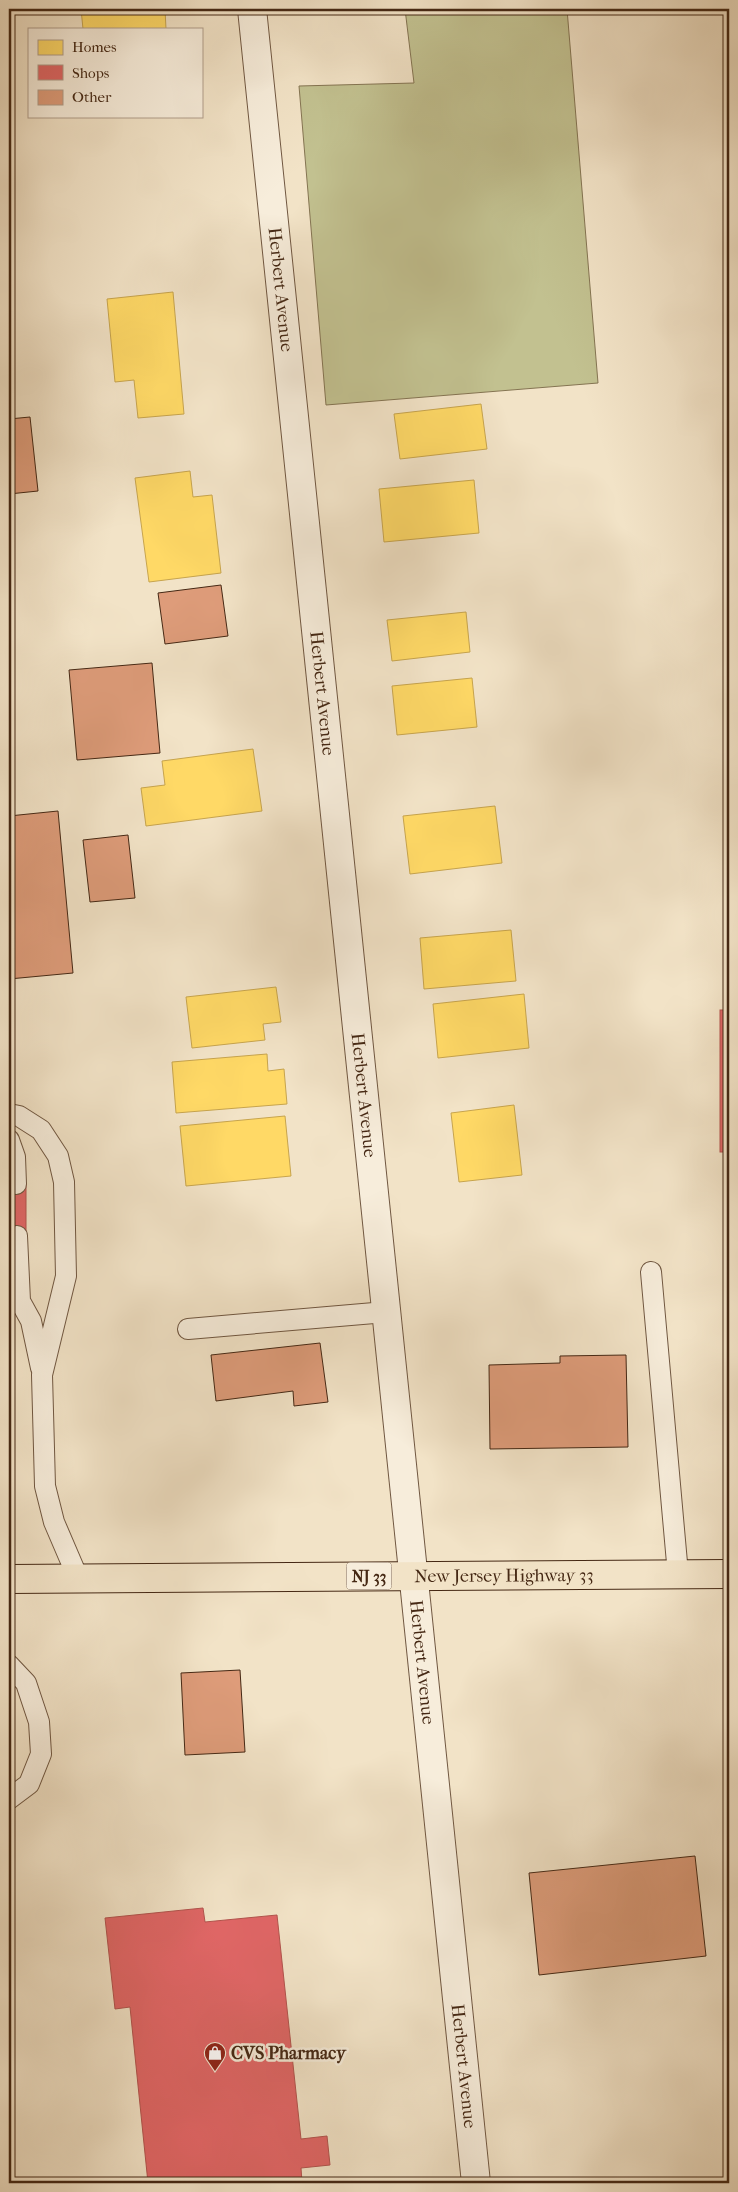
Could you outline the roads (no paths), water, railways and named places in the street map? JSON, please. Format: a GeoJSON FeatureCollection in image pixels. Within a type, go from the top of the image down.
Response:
{"type":"FeatureCollection","features":[{"type":"Feature","properties":{"kind":"main road","name":"New Jersey Highway 33"},"geometry":{"type":"LineString","coordinates":[[9,1579],[729,1574]]}},
{"type":"Feature","properties":{"kind":"street","name":"Herbert Avenue"},"geometry":{"type":"LineString","coordinates":[[252,9],[476,2183]]}},
{"type":"Feature","properties":{"kind":"lane"},"geometry":{"type":"LineString","coordinates":[[9,1114],[19,1116],[41,1130],[58,1156],[64,1182],[66,1276],[42,1375]]}},
{"type":"Feature","properties":{"kind":"lane"},"geometry":{"type":"LineString","coordinates":[[9,1140],[15,1157],[16,1184]]}},
{"type":"Feature","properties":{"kind":"lane"},"geometry":{"type":"LineString","coordinates":[[17,1236],[20,1301],[31,1321],[42,1375],[46,1486],[54,1522],[78,1578]]}},
{"type":"Feature","properties":{"kind":"lane"},"geometry":{"type":"LineString","coordinates":[[651,1272],[678,1574]]}},
{"type":"Feature","properties":{"kind":"lane"},"geometry":{"type":"LineString","coordinates":[[188,1328],[386,1312]]}},
{"type":"Feature","properties":{"kind":"lane"},"geometry":{"type":"LineString","coordinates":[[9,1664],[26,1683],[39,1722],[41,1754],[29,1784],[9,1799]]}},
{"type":"Feature","properties":{"kind":"place","name":"CVS Pharmacy"},"geometry":{"type":"Point","coordinates":[215,2072]}}]}
